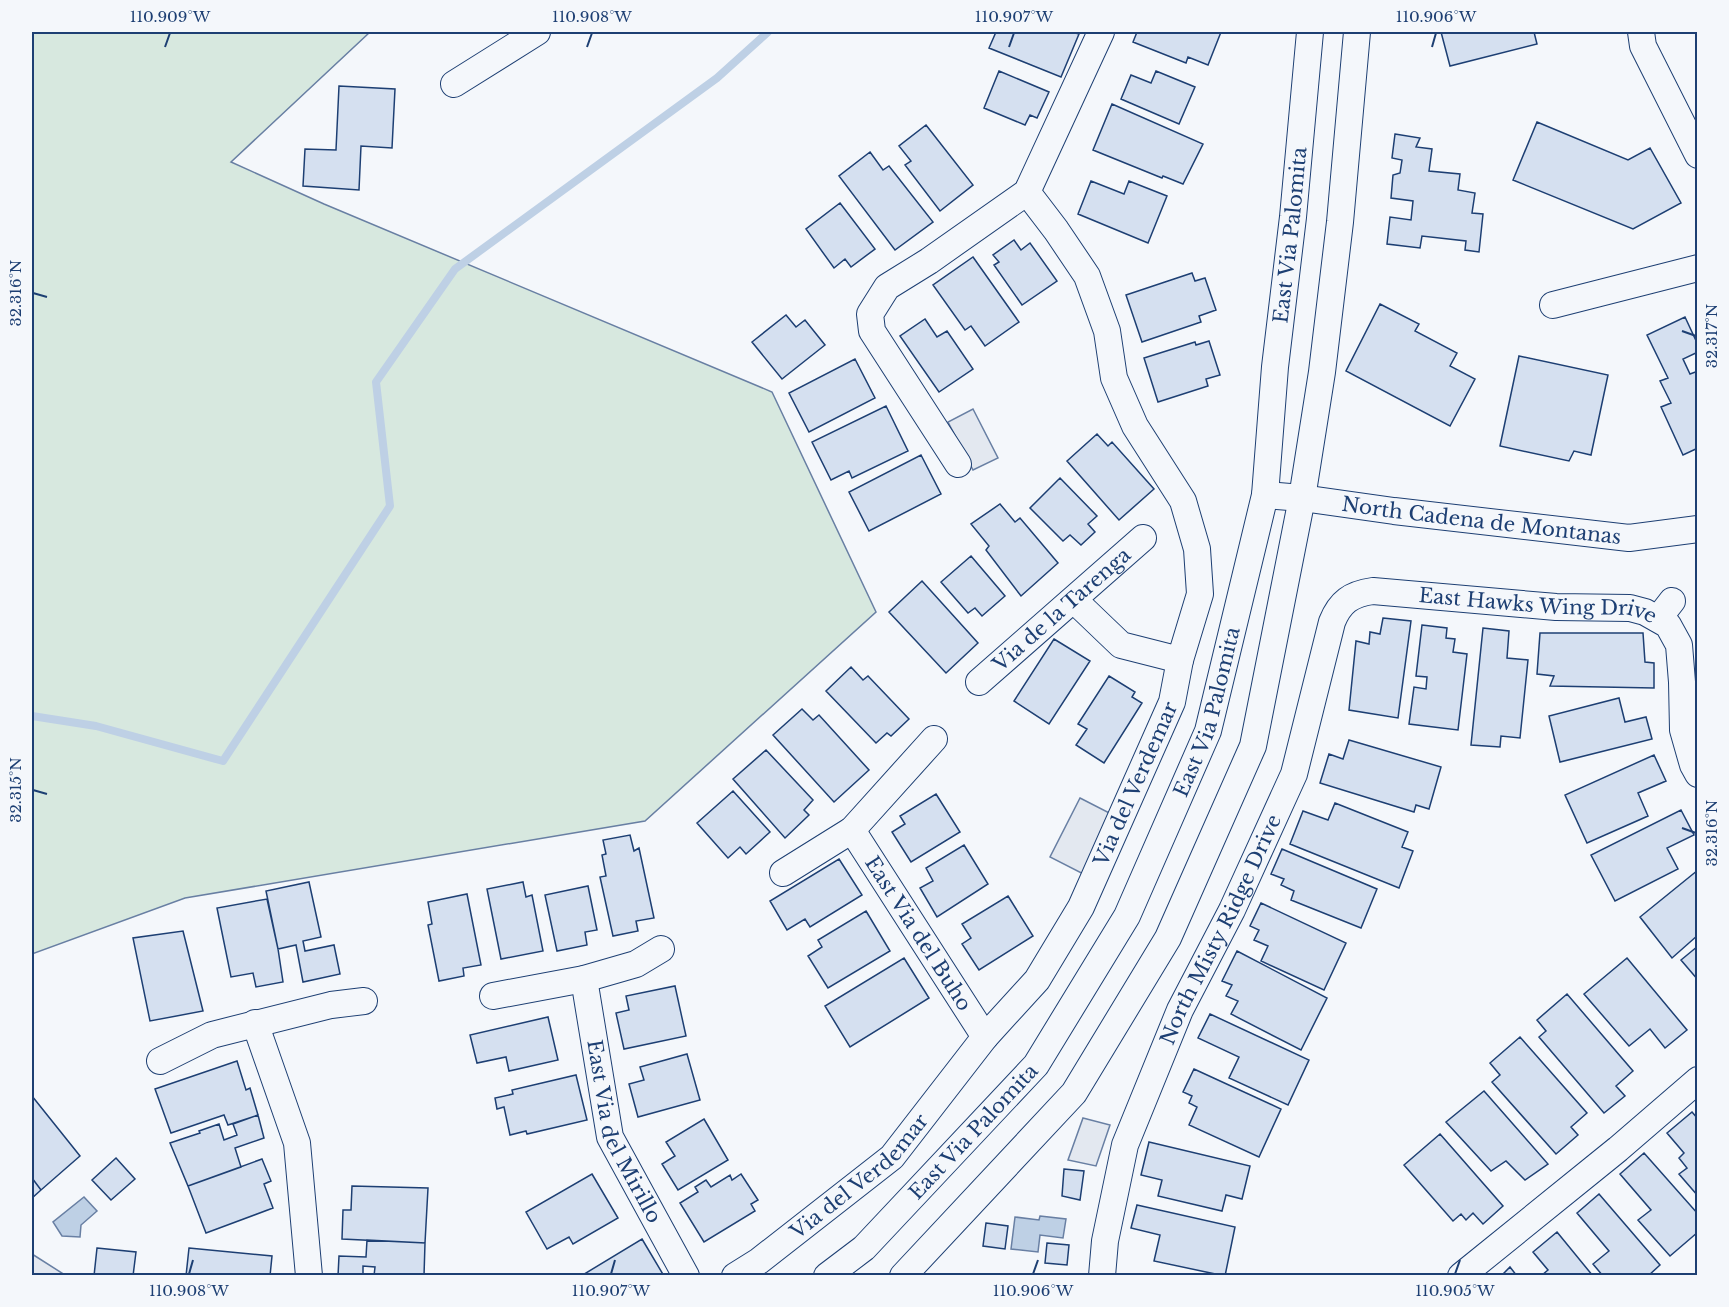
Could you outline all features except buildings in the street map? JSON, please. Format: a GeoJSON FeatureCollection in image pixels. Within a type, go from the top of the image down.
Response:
{"type":"FeatureCollection","features":[{"type":"Feature","properties":{"kind":"street"},"geometry":{"type":"LineString","coordinates":[[454,84],[537,32]]}},
{"type":"Feature","properties":{"kind":"street"},"geometry":{"type":"LineString","coordinates":[[958,464],[872,331],[870,314],[887,287],[929,261],[1027,192],[1101,32]]}},
{"type":"Feature","properties":{"kind":"street","name":"East Via Palomita"},"geometry":{"type":"LineString","coordinates":[[827,1275],[864,1248],[1036,1065],[1126,916],[1208,731],[1265,495],[1275,367],[1293,217],[1310,32]]}},
{"type":"Feature","properties":{"kind":"street"},"geometry":{"type":"LineString","coordinates":[[903,1275],[1074,1093],[1168,938],[1253,746],[1302,498],[1322,372],[1339,233],[1358,32]]}},
{"type":"Feature","properties":{"kind":"street"},"geometry":{"type":"LineString","coordinates":[[1641,32],[1643,46],[1698,155]]}},
{"type":"Feature","properties":{"kind":"street","name":"Via del Verdemar"},"geometry":{"type":"LineString","coordinates":[[735,1275],[759,1261],[892,1157],[985,1037],[1037,980],[1081,907],[1172,702],[1180,660],[1200,594],[1197,549],[1183,501],[1135,426],[1114,378],[1107,331],[1087,276],[1027,192]]}},
{"type":"Feature","properties":{"kind":"street"},"geometry":{"type":"LineString","coordinates":[[1553,305],[1698,268]]}},
{"type":"Feature","properties":{"kind":"street","name":"North Cadena de Montanas"},"geometry":{"type":"LineString","coordinates":[[1265,495],[1629,538],[1698,529]]}},
{"type":"Feature","properties":{"kind":"street","name":"Via de la Tarenga"},"geometry":{"type":"LineString","coordinates":[[979,682],[1143,538]]}},
{"type":"Feature","properties":{"kind":"street","name":"East Hawks Wing Drive"},"geometry":{"type":"LineString","coordinates":[[1359,593],[1391,592],[1556,607],[1630,608],[1646,612],[1665,610],[1668,625],[1679,645],[1683,730],[1693,765],[1698,774]]}},
{"type":"Feature","properties":{"kind":"street","name":"North Misty Ridge Drive"},"geometry":{"type":"LineString","coordinates":[[1102,1275],[1105,1241],[1125,1145],[1180,1010],[1232,910],[1294,774],[1332,622],[1340,606],[1359,593]]}},
{"type":"Feature","properties":{"kind":"street"},"geometry":{"type":"LineString","coordinates":[[1074,600],[1121,645],[1180,660]]}},
{"type":"Feature","properties":{"kind":"street"},"geometry":{"type":"LineString","coordinates":[[783,873],[852,830],[934,739]]}},
{"type":"Feature","properties":{"kind":"street","name":"East Via del Buho"},"geometry":{"type":"LineString","coordinates":[[852,830],[985,1037]]}},
{"type":"Feature","properties":{"kind":"street"},"geometry":{"type":"LineString","coordinates":[[493,996],[584,979],[636,964],[661,949]]}},
{"type":"Feature","properties":{"kind":"street","name":"East Via del Mirillo"},"geometry":{"type":"LineString","coordinates":[[584,979],[610,1137],[686,1275]]}},
{"type":"Feature","properties":{"kind":"street"},"geometry":{"type":"LineString","coordinates":[[160,1061],[212,1035],[331,1005],[364,1001]]}},
{"type":"Feature","properties":{"kind":"street"},"geometry":{"type":"LineString","coordinates":[[255,1023],[297,1143],[309,1275]]}},
{"type":"Feature","properties":{"kind":"street"},"geometry":{"type":"LineString","coordinates":[[1461,1275],[1617,1149],[1698,1080]]}},
{"type":"Feature","properties":{"kind":"shaded area"},"geometry":{"type":"Polygon","coordinates":[[[32,32],[370,32],[231,162],[324,204],[772,392],[876,612],[645,821],[185,898],[32,954],[32,32]]]}},
{"type":"Feature","properties":{"kind":"shaded area"},"geometry":{"type":"Polygon","coordinates":[[[973,409],[998,458],[973,470],[948,422],[973,409]]]}},
{"type":"Feature","properties":{"kind":"shaded area"},"geometry":{"type":"Polygon","coordinates":[[[1080,798],[1129,823],[1099,882],[1050,857],[1080,798]]]}},
{"type":"Feature","properties":{"kind":"shaded area"},"geometry":{"type":"Polygon","coordinates":[[[1083,1118],[1110,1125],[1096,1166],[1068,1160],[1083,1118]]]}},
{"type":"Feature","properties":{"kind":"shaded area"},"geometry":{"type":"Polygon","coordinates":[[[32,1254],[65,1275],[32,1275],[32,1254]]]}},
{"type":"Feature","properties":{"kind":"water"},"geometry":{"type":"Polygon","coordinates":[[[84,1197],[97,1211],[81,1225],[80,1237],[62,1236],[53,1222],[84,1197]]]}},
{"type":"Feature","properties":{"kind":"water"},"geometry":{"type":"Polygon","coordinates":[[[1040,1216],[1066,1219],[1063,1238],[1040,1235],[1038,1252],[1011,1249],[1015,1217],[1039,1220],[1040,1216]]]}},
{"type":"Feature","properties":{"kind":"waterway"},"geometry":{"type":"LineString","coordinates":[[32,716],[96,726],[223,761],[390,506],[376,382],[455,269],[717,78],[768,32]]}}]}
